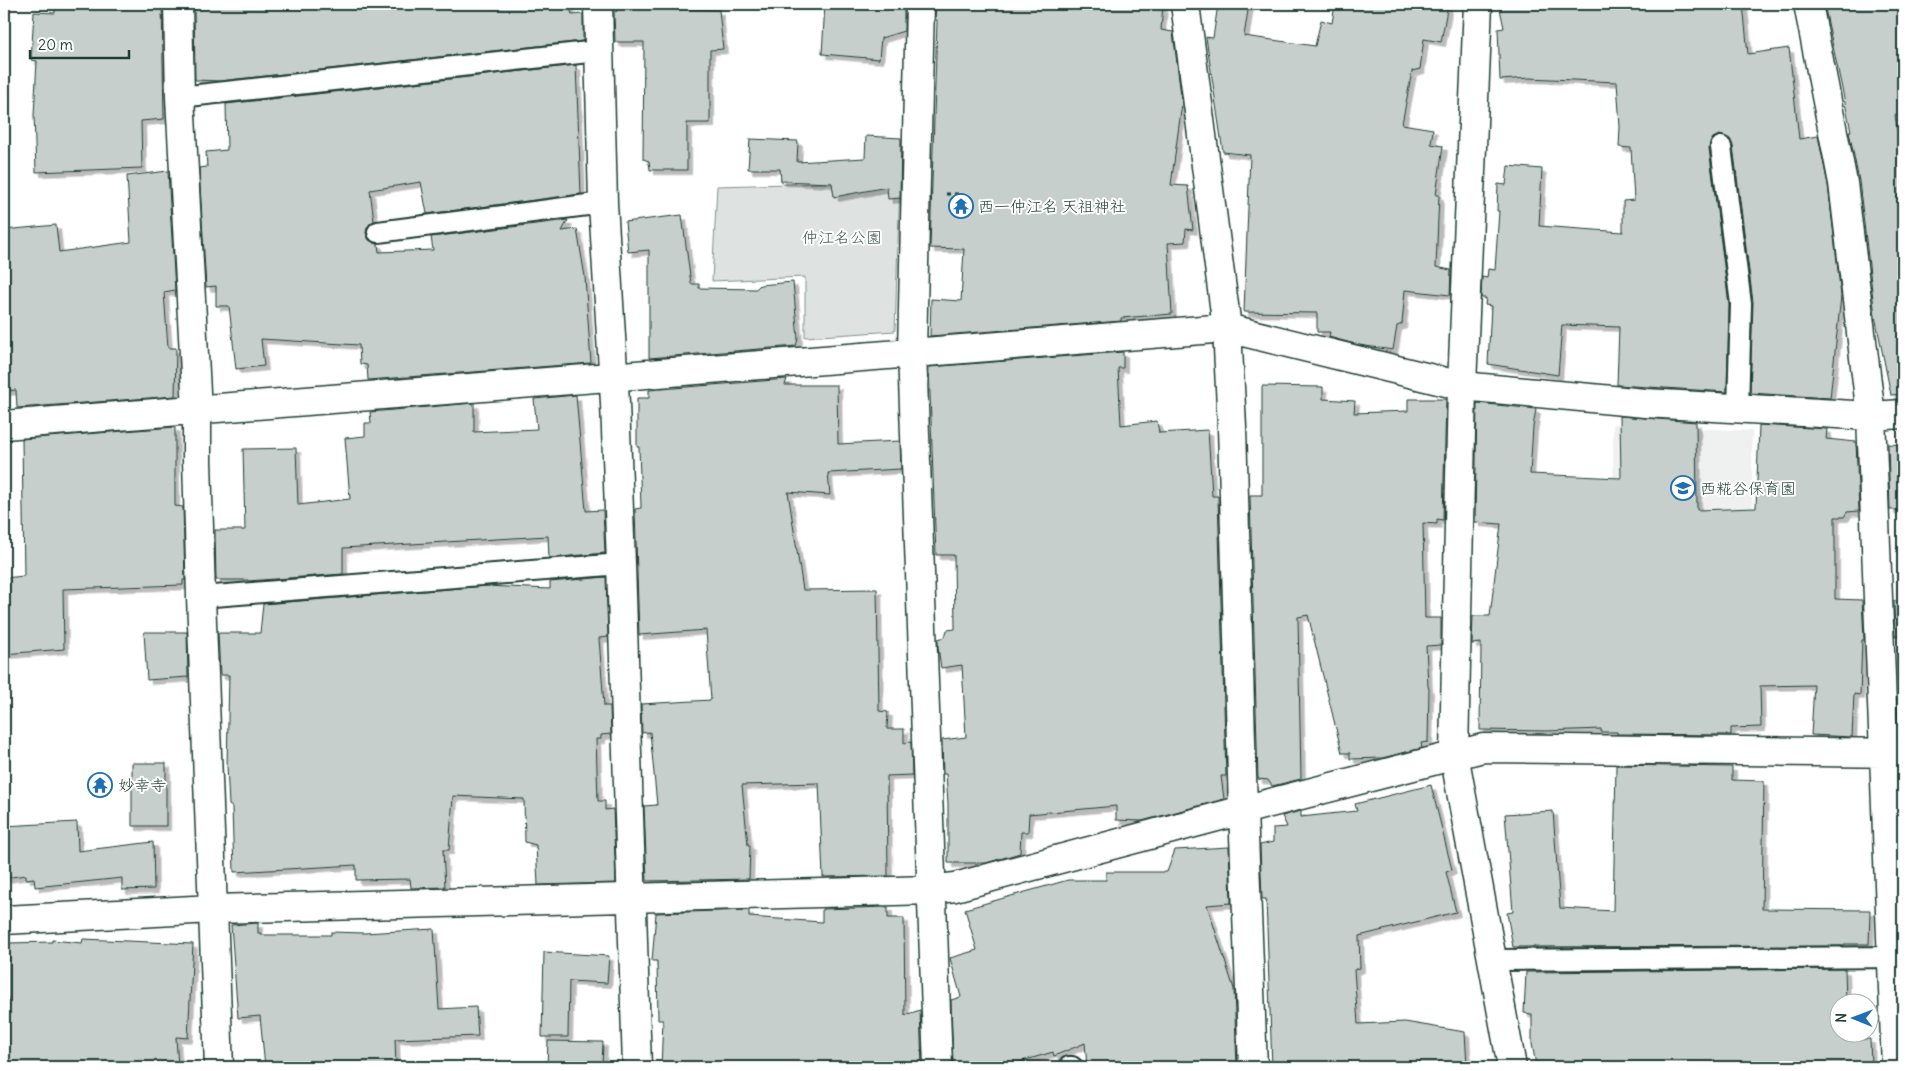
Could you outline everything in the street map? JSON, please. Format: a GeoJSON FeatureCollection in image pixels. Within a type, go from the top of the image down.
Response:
{"type":"FeatureCollection","features":[{"type":"Feature","properties":{"kind":"street"},"geometry":{"type":"LineString","coordinates":[[178,4],[180,98],[197,410],[201,597],[219,1067]]}},
{"type":"Feature","properties":{"kind":"street"},"geometry":{"type":"LineString","coordinates":[[598,4],[604,203],[614,378],[621,564],[637,1067]]}},
{"type":"Feature","properties":{"kind":"street"},"geometry":{"type":"LineString","coordinates":[[920,4],[912,352],[938,1067]]}},
{"type":"Feature","properties":{"kind":"street"},"geometry":{"type":"LineString","coordinates":[[1185,4],[1227,328],[1232,427],[1243,810],[1253,1067]]}},
{"type":"Feature","properties":{"kind":"street"},"geometry":{"type":"LineString","coordinates":[[1478,4],[1462,386],[1454,754],[1512,1067]]}},
{"type":"Feature","properties":{"kind":"street"},"geometry":{"type":"LineString","coordinates":[[1808,4],[1843,183],[1871,416],[1894,753],[1898,957],[1896,1067]]}},
{"type":"Feature","properties":{"kind":"street"},"geometry":{"type":"LineString","coordinates":[[4,426],[1227,328],[1462,386],[1645,403],[1871,416],[1903,414]]}},
{"type":"Feature","properties":{"kind":"street"},"geometry":{"type":"LineString","coordinates":[[4,920],[213,909],[931,890],[955,887],[1454,754],[1483,748],[1894,753]]}},
{"type":"Feature","properties":{"kind":"lane"},"geometry":{"type":"LineString","coordinates":[[180,98],[598,50]]}},
{"type":"Feature","properties":{"kind":"lane"},"geometry":{"type":"LineString","coordinates":[[1721,147],[1741,304],[1738,408]]}},
{"type":"Feature","properties":{"kind":"lane"},"geometry":{"type":"LineString","coordinates":[[378,232],[604,203]]}},
{"type":"Feature","properties":{"kind":"lane"},"geometry":{"type":"LineString","coordinates":[[201,597],[621,564]]}},
{"type":"Feature","properties":{"kind":"lane"},"geometry":{"type":"LineString","coordinates":[[1492,960],[1898,957]]}},
{"type":"Feature","properties":{"kind":"shaded area","name":"西糀谷保育園"},"geometry":{"type":"Polygon","coordinates":[[[1613,424],[1752,431],[1753,592],[1614,546],[1613,424]]]}},
{"type":"Feature","properties":{"kind":"green space","name":"仲江名公園"},"geometry":{"type":"Polygon","coordinates":[[[900,181],[895,331],[805,337],[805,277],[712,281],[717,186],[900,181]]]}},
{"type":"Feature","properties":{"kind":"building"},"geometry":{"type":"Polygon","coordinates":[[[55,4],[162,4],[164,119],[141,121],[142,168],[36,172],[34,115],[37,61],[31,60],[34,12],[55,13],[55,4]]]}},
{"type":"Feature","properties":{"kind":"building"},"geometry":{"type":"Polygon","coordinates":[[[194,4],[515,4],[515,6],[569,4],[572,15],[583,14],[583,41],[220,81],[195,80],[194,4]]]}},
{"type":"Feature","properties":{"kind":"building"},"geometry":{"type":"Polygon","coordinates":[[[617,4],[652,4],[652,8],[719,10],[723,49],[710,50],[710,123],[687,123],[687,170],[650,170],[649,161],[643,159],[644,42],[615,42],[614,12],[617,11],[617,4]]]}},
{"type":"Feature","properties":{"kind":"building"},"geometry":{"type":"Polygon","coordinates":[[[825,4],[904,4],[904,31],[881,38],[879,59],[822,54],[825,4]]]}},
{"type":"Feature","properties":{"kind":"building"},"geometry":{"type":"Polygon","coordinates":[[[936,4],[1163,4],[1161,30],[1173,32],[1182,103],[1171,185],[1188,186],[1193,230],[1186,229],[1185,242],[1168,243],[1172,314],[1121,318],[1121,321],[930,336],[931,299],[961,301],[964,249],[930,248],[936,4]]]}},
{"type":"Feature","properties":{"kind":"building"},"geometry":{"type":"Polygon","coordinates":[[[1218,4],[1249,4],[1244,36],[1315,46],[1321,20],[1332,23],[1335,4],[1448,4],[1441,42],[1424,39],[1420,69],[1412,71],[1402,124],[1433,129],[1431,144],[1443,146],[1436,195],[1439,195],[1436,267],[1451,270],[1450,295],[1405,290],[1402,324],[1397,326],[1393,350],[1359,345],[1329,337],[1330,332],[1317,332],[1317,313],[1244,312],[1250,155],[1223,152],[1206,37],[1213,38],[1218,4]]]}},
{"type":"Feature","properties":{"kind":"building"},"geometry":{"type":"Polygon","coordinates":[[[1499,4],[1743,4],[1748,54],[1789,48],[1799,139],[1818,136],[1828,185],[1841,296],[1830,398],[1750,393],[1753,302],[1733,146],[1730,139],[1720,135],[1713,138],[1709,148],[1729,305],[1727,392],[1617,385],[1619,327],[1562,325],[1558,375],[1488,364],[1491,306],[1485,305],[1486,298],[1481,298],[1482,277],[1487,278],[1488,269],[1495,270],[1499,211],[1497,211],[1498,184],[1506,185],[1508,166],[1542,169],[1539,226],[1623,232],[1623,201],[1634,200],[1631,148],[1619,147],[1620,127],[1617,82],[1529,78],[1500,80],[1498,29],[1504,28],[1499,4]]]}},
{"type":"Feature","properties":{"kind":"building"},"geometry":{"type":"Polygon","coordinates":[[[1824,4],[1900,4],[1903,17],[1903,114],[1895,115],[1903,169],[1903,394],[1891,395],[1875,316],[1859,181],[1849,131],[1851,131],[1824,4]]]}},
{"type":"Feature","properties":{"kind":"building"},"geometry":{"type":"Polygon","coordinates":[[[576,65],[581,194],[427,214],[421,182],[370,190],[374,221],[367,227],[366,233],[369,240],[378,244],[379,252],[433,250],[431,237],[568,220],[562,231],[577,229],[585,277],[591,363],[368,380],[367,365],[360,364],[359,345],[261,339],[264,366],[236,369],[229,306],[216,306],[216,286],[206,287],[199,168],[207,167],[206,152],[227,150],[226,104],[576,65]]]}},
{"type":"Feature","properties":{"kind":"building"},"geometry":{"type":"Polygon","coordinates":[[[866,136],[901,138],[900,198],[888,199],[887,187],[834,197],[832,183],[781,181],[780,169],[748,169],[750,139],[798,141],[797,162],[865,158],[866,136]]]}},
{"type":"Feature","properties":{"kind":"building"},"geometry":{"type":"Polygon","coordinates":[[[168,171],[175,290],[164,292],[168,348],[176,348],[175,396],[17,408],[16,390],[4,391],[4,230],[56,225],[59,252],[131,242],[127,176],[168,171]]]}},
{"type":"Feature","properties":{"kind":"building"},"geometry":{"type":"Polygon","coordinates":[[[682,215],[691,284],[699,284],[699,288],[756,289],[760,285],[793,282],[798,339],[796,346],[649,358],[649,250],[628,252],[625,222],[682,215]]]}},
{"type":"Feature","properties":{"kind":"building"},"geometry":{"type":"Polygon","coordinates":[[[1123,352],[1123,368],[1118,368],[1121,425],[1157,421],[1159,433],[1208,430],[1212,496],[1218,496],[1226,776],[1221,776],[1224,799],[1142,821],[1116,820],[1116,806],[1029,814],[1028,832],[1021,832],[1020,853],[986,863],[948,863],[948,803],[946,774],[943,774],[942,740],[966,737],[962,665],[941,668],[938,647],[938,639],[945,637],[947,630],[955,629],[954,555],[936,555],[929,367],[1123,352]]]}},
{"type":"Feature","properties":{"kind":"building"},"geometry":{"type":"Polygon","coordinates":[[[787,379],[785,385],[837,385],[838,444],[900,441],[901,469],[828,473],[830,495],[788,492],[803,590],[877,589],[879,711],[888,712],[887,729],[904,729],[904,743],[911,742],[912,775],[887,776],[888,876],[823,877],[819,783],[742,785],[748,845],[750,845],[749,879],[647,881],[644,806],[657,805],[650,732],[642,733],[641,704],[711,700],[706,630],[639,635],[635,509],[641,508],[639,447],[637,447],[637,398],[649,398],[649,390],[787,379]]]}},
{"type":"Feature","properties":{"kind":"building"},"geometry":{"type":"Polygon","coordinates":[[[1262,386],[1323,387],[1323,399],[1355,401],[1354,413],[1408,411],[1408,399],[1446,399],[1443,520],[1437,519],[1437,524],[1423,523],[1425,618],[1441,618],[1441,645],[1426,646],[1429,689],[1428,742],[1421,743],[1422,748],[1382,758],[1350,759],[1350,753],[1342,753],[1308,615],[1298,617],[1301,779],[1272,786],[1268,780],[1258,779],[1250,495],[1262,495],[1262,386]]]}},
{"type":"Feature","properties":{"kind":"building"},"geometry":{"type":"Polygon","coordinates":[[[576,395],[586,511],[603,510],[605,553],[549,558],[548,536],[343,548],[343,574],[248,581],[216,580],[215,530],[245,530],[243,449],[296,448],[298,505],[350,499],[345,438],[365,436],[365,423],[371,423],[370,412],[474,403],[474,432],[537,429],[534,399],[576,395]]]}},
{"type":"Feature","properties":{"kind":"building"},"geometry":{"type":"Polygon","coordinates":[[[1477,403],[1536,409],[1530,474],[1621,478],[1620,416],[1696,422],[1697,510],[1756,508],[1759,425],[1827,429],[1826,439],[1856,442],[1859,511],[1847,512],[1844,517],[1835,517],[1835,599],[1862,600],[1864,640],[1862,640],[1860,695],[1854,694],[1852,737],[1811,735],[1814,685],[1760,686],[1761,727],[1731,728],[1731,735],[1617,734],[1617,732],[1601,732],[1601,729],[1547,731],[1480,730],[1481,643],[1472,644],[1473,616],[1490,616],[1501,524],[1475,522],[1477,403]]]}},
{"type":"Feature","properties":{"kind":"building"},"geometry":{"type":"Polygon","coordinates":[[[175,427],[175,506],[183,507],[185,580],[183,580],[183,585],[63,589],[64,649],[4,654],[4,578],[24,576],[22,439],[175,427]]]}},
{"type":"Feature","properties":{"kind":"building"},"geometry":{"type":"Polygon","coordinates":[[[1888,444],[1903,445],[1903,510],[1890,510],[1888,444]]]}},
{"type":"Feature","properties":{"kind":"building"},"geometry":{"type":"Polygon","coordinates":[[[606,577],[608,637],[599,638],[604,706],[610,706],[611,734],[601,735],[601,739],[596,739],[598,801],[605,801],[605,810],[613,809],[616,883],[538,885],[536,845],[525,842],[524,799],[453,796],[449,850],[443,850],[445,887],[411,888],[410,879],[356,880],[356,865],[234,872],[232,807],[229,805],[227,766],[229,675],[220,675],[218,633],[260,633],[263,604],[486,586],[550,589],[550,582],[606,577]]]}},
{"type":"Feature","properties":{"kind":"building"},"geometry":{"type":"Polygon","coordinates":[[[1894,601],[1903,601],[1903,635],[1895,636],[1894,601]]]}},
{"type":"Feature","properties":{"kind":"building"},"geometry":{"type":"Polygon","coordinates":[[[144,632],[187,632],[188,677],[147,680],[144,632]]]}},
{"type":"Feature","properties":{"kind":"building"},"geometry":{"type":"Polygon","coordinates":[[[132,763],[166,763],[166,826],[132,826],[132,763]]]}},
{"type":"Feature","properties":{"kind":"building"},"geometry":{"type":"Polygon","coordinates":[[[1616,765],[1732,767],[1732,780],[1764,781],[1762,909],[1870,910],[1869,944],[1844,944],[1844,946],[1513,947],[1507,913],[1513,912],[1505,814],[1553,811],[1560,908],[1613,911],[1616,765]]]}},
{"type":"Feature","properties":{"kind":"building"},"geometry":{"type":"Polygon","coordinates":[[[1431,785],[1452,870],[1446,872],[1456,912],[1359,936],[1360,968],[1354,970],[1358,1024],[1405,1022],[1465,1032],[1467,1067],[1272,1067],[1266,899],[1262,899],[1260,845],[1273,842],[1273,828],[1287,827],[1282,816],[1301,811],[1301,817],[1357,811],[1355,804],[1431,785]]]}},
{"type":"Feature","properties":{"kind":"building"},"geometry":{"type":"Polygon","coordinates":[[[77,822],[78,851],[153,842],[154,889],[122,890],[122,878],[35,887],[34,878],[26,879],[26,875],[4,878],[4,826],[77,822]]]}},
{"type":"Feature","properties":{"kind":"building"},"geometry":{"type":"Polygon","coordinates":[[[1229,847],[1231,903],[1207,905],[1234,989],[1237,1067],[1087,1067],[1085,1043],[1054,1056],[1053,1052],[1002,1067],[953,1067],[951,1000],[961,997],[950,958],[977,950],[965,909],[1068,880],[1106,880],[1106,872],[1167,872],[1175,850],[1229,847]]]}},
{"type":"Feature","properties":{"kind":"building"},"geometry":{"type":"Polygon","coordinates":[[[888,907],[888,918],[904,918],[905,1015],[920,1010],[922,1067],[661,1067],[663,1020],[658,1020],[657,961],[652,961],[656,913],[749,910],[749,917],[822,922],[822,909],[888,907]]]}},
{"type":"Feature","properties":{"kind":"building"},"geometry":{"type":"Polygon","coordinates":[[[258,923],[258,933],[261,933],[261,935],[331,935],[331,932],[364,933],[434,929],[439,1009],[476,1007],[478,1036],[395,1039],[396,1067],[265,1067],[260,1016],[238,1018],[231,925],[258,923]]]}},
{"type":"Feature","properties":{"kind":"building"},"geometry":{"type":"Polygon","coordinates":[[[83,939],[193,944],[188,1038],[176,1037],[178,1067],[4,1067],[4,999],[9,999],[9,943],[52,942],[52,940],[82,943],[83,939]]]}},
{"type":"Feature","properties":{"kind":"building"},"geometry":{"type":"Polygon","coordinates":[[[544,952],[609,956],[607,983],[569,981],[568,1037],[542,1037],[544,952]]]}},
{"type":"Feature","properties":{"kind":"building"},"geometry":{"type":"Polygon","coordinates":[[[1845,969],[1846,994],[1830,994],[1830,1044],[1870,1044],[1871,1067],[1541,1067],[1542,1065],[1536,1065],[1532,1044],[1532,1014],[1524,1013],[1526,972],[1845,969]]]}},
{"type":"Feature","properties":{"kind":"building"},"geometry":{"type":"Polygon","coordinates":[[[548,1041],[603,1042],[602,1067],[547,1067],[548,1041]]]}},
{"type":"Feature","properties":{"kind":"place","name":"西一仲江名 天祖神社"},"geometry":{"type":"Point","coordinates":[961,206]}},
{"type":"Feature","properties":{"kind":"place","name":"西糀谷保育園"},"geometry":{"type":"Point","coordinates":[1683,488]}},
{"type":"Feature","properties":{"kind":"place","name":"妙幸寺"},"geometry":{"type":"Point","coordinates":[100,785]}}]}
